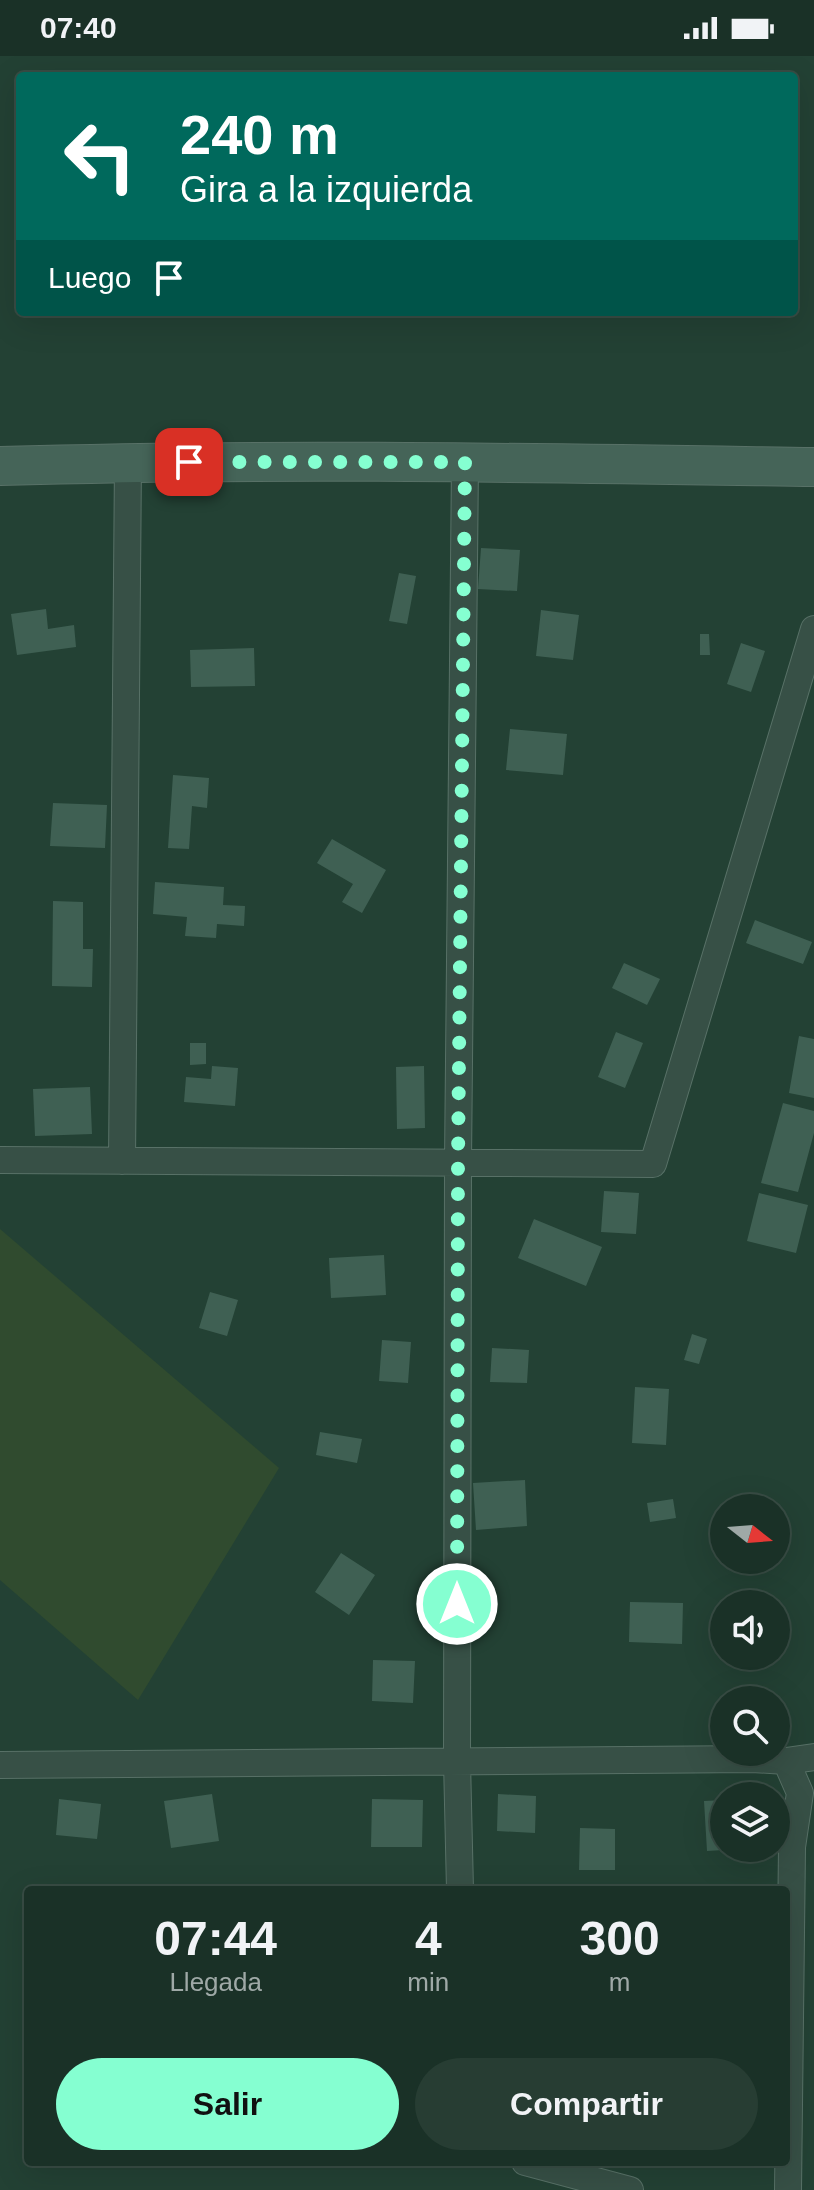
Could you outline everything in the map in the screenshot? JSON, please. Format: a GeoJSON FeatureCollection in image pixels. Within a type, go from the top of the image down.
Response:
{"type":"FeatureCollection","features":[{"type":"Feature","properties":{"kind":"street"},"geometry":{"type":"LineString","coordinates":[[122,1161],[128,462]]}},
{"type":"Feature","properties":{"kind":"street"},"geometry":{"type":"LineString","coordinates":[[0,466],[128,462],[465,462],[814,467]]}},
{"type":"Feature","properties":{"kind":"street"},"geometry":{"type":"LineString","coordinates":[[460,1886],[457,1761],[458,1162],[465,462]]}},
{"type":"Feature","properties":{"kind":"street"},"geometry":{"type":"LineString","coordinates":[[0,1160],[653,1164],[814,629]]}},
{"type":"Feature","properties":{"kind":"street"},"geometry":{"type":"LineString","coordinates":[[790,1760],[814,1757]]}},
{"type":"Feature","properties":{"kind":"street"},"geometry":{"type":"LineString","coordinates":[[0,1765],[710,1759]]}},
{"type":"Feature","properties":{"kind":"street"},"geometry":{"type":"LineString","coordinates":[[788,1766],[800,1793],[792,1847],[790,2018]]}},
{"type":"Feature","properties":{"kind":"street"},"geometry":{"type":"LineString","coordinates":[[540,2166],[630,2190]]}},
{"type":"Feature","properties":{"kind":"street"},"geometry":{"type":"LineString","coordinates":[[788,2166],[788,2190]]}},
{"type":"Feature","properties":{"kind":"green space"},"geometry":{"type":"Polygon","coordinates":[[[0,1229],[279,1468],[138,1700],[0,1580],[0,1229]]]}},
{"type":"Feature","properties":{"kind":"building"},"geometry":{"type":"Polygon","coordinates":[[[481,548],[520,550],[517,591],[478,589],[481,548]]]}},
{"type":"Feature","properties":{"kind":"building"},"geometry":{"type":"Polygon","coordinates":[[[399,573],[416,576],[407,624],[389,621],[399,573]]]}},
{"type":"Feature","properties":{"kind":"building"},"geometry":{"type":"Polygon","coordinates":[[[46,609],[48,629],[74,625],[76,647],[17,655],[11,614],[46,609]]]}},
{"type":"Feature","properties":{"kind":"building"},"geometry":{"type":"Polygon","coordinates":[[[541,610],[579,615],[573,660],[536,656],[541,610]]]}},
{"type":"Feature","properties":{"kind":"building"},"geometry":{"type":"Polygon","coordinates":[[[700,634],[709,634],[710,655],[700,655],[700,634]]]}},
{"type":"Feature","properties":{"kind":"building"},"geometry":{"type":"Polygon","coordinates":[[[741,643],[765,651],[751,692],[727,684],[741,643]]]}},
{"type":"Feature","properties":{"kind":"building"},"geometry":{"type":"Polygon","coordinates":[[[254,648],[255,686],[191,687],[190,650],[254,648]]]}},
{"type":"Feature","properties":{"kind":"building"},"geometry":{"type":"Polygon","coordinates":[[[510,729],[567,734],[563,775],[506,770],[510,729]]]}},
{"type":"Feature","properties":{"kind":"building"},"geometry":{"type":"Polygon","coordinates":[[[173,775],[209,778],[207,808],[192,806],[189,849],[168,848],[173,775]]]}},
{"type":"Feature","properties":{"kind":"building"},"geometry":{"type":"Polygon","coordinates":[[[53,803],[107,805],[105,848],[50,846],[53,803]]]}},
{"type":"Feature","properties":{"kind":"building"},"geometry":{"type":"Polygon","coordinates":[[[332,839],[386,870],[362,913],[342,902],[353,884],[317,863],[332,839]]]}},
{"type":"Feature","properties":{"kind":"building"},"geometry":{"type":"Polygon","coordinates":[[[155,882],[224,887],[223,905],[245,906],[244,926],[217,924],[216,938],[185,936],[187,917],[153,914],[155,882]]]}},
{"type":"Feature","properties":{"kind":"building"},"geometry":{"type":"Polygon","coordinates":[[[53,901],[83,902],[83,949],[93,949],[92,987],[52,986],[53,901]]]}},
{"type":"Feature","properties":{"kind":"building"},"geometry":{"type":"Polygon","coordinates":[[[755,920],[812,942],[803,964],[746,943],[755,920]]]}},
{"type":"Feature","properties":{"kind":"building"},"geometry":{"type":"Polygon","coordinates":[[[624,963],[660,979],[647,1005],[612,988],[624,963]]]}},
{"type":"Feature","properties":{"kind":"building"},"geometry":{"type":"Polygon","coordinates":[[[616,1032],[643,1043],[625,1088],[598,1077],[616,1032]]]}},
{"type":"Feature","properties":{"kind":"building"},"geometry":{"type":"Polygon","coordinates":[[[799,1036],[814,1039],[814,1098],[789,1093],[799,1036]]]}},
{"type":"Feature","properties":{"kind":"building"},"geometry":{"type":"Polygon","coordinates":[[[190,1043],[206,1043],[206,1064],[190,1065],[190,1043]]]}},
{"type":"Feature","properties":{"kind":"building"},"geometry":{"type":"Polygon","coordinates":[[[212,1066],[238,1068],[235,1106],[184,1102],[186,1077],[211,1079],[212,1066]]]}},
{"type":"Feature","properties":{"kind":"building"},"geometry":{"type":"Polygon","coordinates":[[[424,1066],[425,1128],[397,1129],[396,1067],[424,1066]]]}},
{"type":"Feature","properties":{"kind":"building"},"geometry":{"type":"Polygon","coordinates":[[[90,1087],[92,1134],[35,1136],[33,1089],[90,1087]]]}},
{"type":"Feature","properties":{"kind":"building"},"geometry":{"type":"Polygon","coordinates":[[[783,1103],[814,1111],[814,1133],[798,1192],[761,1183],[783,1103]]]}},
{"type":"Feature","properties":{"kind":"building"},"geometry":{"type":"Polygon","coordinates":[[[604,1191],[639,1193],[636,1234],[601,1232],[604,1191]]]}},
{"type":"Feature","properties":{"kind":"building"},"geometry":{"type":"Polygon","coordinates":[[[759,1193],[808,1205],[796,1253],[747,1241],[759,1193]]]}},
{"type":"Feature","properties":{"kind":"building"},"geometry":{"type":"Polygon","coordinates":[[[534,1219],[602,1247],[586,1286],[518,1258],[534,1219]]]}},
{"type":"Feature","properties":{"kind":"building"},"geometry":{"type":"Polygon","coordinates":[[[384,1255],[386,1295],[331,1298],[329,1258],[384,1255]]]}},
{"type":"Feature","properties":{"kind":"building"},"geometry":{"type":"Polygon","coordinates":[[[210,1292],[238,1300],[227,1336],[199,1328],[210,1292]]]}},
{"type":"Feature","properties":{"kind":"building"},"geometry":{"type":"Polygon","coordinates":[[[692,1334],[707,1339],[699,1364],[684,1360],[692,1334]]]}},
{"type":"Feature","properties":{"kind":"building"},"geometry":{"type":"Polygon","coordinates":[[[382,1340],[411,1342],[408,1383],[379,1381],[382,1340]]]}},
{"type":"Feature","properties":{"kind":"building"},"geometry":{"type":"Polygon","coordinates":[[[492,1348],[529,1350],[527,1383],[490,1382],[492,1348]]]}},
{"type":"Feature","properties":{"kind":"building"},"geometry":{"type":"Polygon","coordinates":[[[635,1387],[669,1389],[666,1445],[632,1443],[635,1387]]]}},
{"type":"Feature","properties":{"kind":"building"},"geometry":{"type":"Polygon","coordinates":[[[320,1432],[362,1439],[357,1463],[316,1455],[320,1432]]]}},
{"type":"Feature","properties":{"kind":"building"},"geometry":{"type":"Polygon","coordinates":[[[525,1480],[527,1526],[476,1530],[473,1483],[525,1480]]]}},
{"type":"Feature","properties":{"kind":"building"},"geometry":{"type":"Polygon","coordinates":[[[673,1499],[676,1518],[650,1522],[647,1503],[673,1499]]]}},
{"type":"Feature","properties":{"kind":"building"},"geometry":{"type":"Polygon","coordinates":[[[341,1553],[375,1575],[349,1615],[315,1592],[341,1553]]]}},
{"type":"Feature","properties":{"kind":"building"},"geometry":{"type":"Polygon","coordinates":[[[630,1602],[683,1603],[682,1644],[629,1642],[630,1602]]]}},
{"type":"Feature","properties":{"kind":"building"},"geometry":{"type":"Polygon","coordinates":[[[373,1660],[415,1661],[413,1703],[372,1701],[373,1660]]]}},
{"type":"Feature","properties":{"kind":"building"},"geometry":{"type":"Polygon","coordinates":[[[212,1794],[219,1841],[171,1848],[164,1801],[212,1794]]]}},
{"type":"Feature","properties":{"kind":"building"},"geometry":{"type":"Polygon","coordinates":[[[498,1794],[536,1796],[535,1833],[497,1831],[498,1794]]]}},
{"type":"Feature","properties":{"kind":"building"},"geometry":{"type":"Polygon","coordinates":[[[59,1799],[101,1804],[97,1839],[56,1835],[59,1799]]]}},
{"type":"Feature","properties":{"kind":"building"},"geometry":{"type":"Polygon","coordinates":[[[372,1799],[423,1800],[422,1847],[371,1847],[372,1799]]]}},
{"type":"Feature","properties":{"kind":"building"},"geometry":{"type":"Polygon","coordinates":[[[704,1801],[710,1801],[710,1851],[707,1851],[704,1801]]]}},
{"type":"Feature","properties":{"kind":"building"},"geometry":{"type":"Polygon","coordinates":[[[580,1828],[615,1829],[615,1870],[579,1870],[580,1828]]]}},
{"type":"Feature","properties":{"kind":"route"},"geometry":{"type":"LineString","coordinates":[[189,462],[465,462],[457,1604]]}}]}
